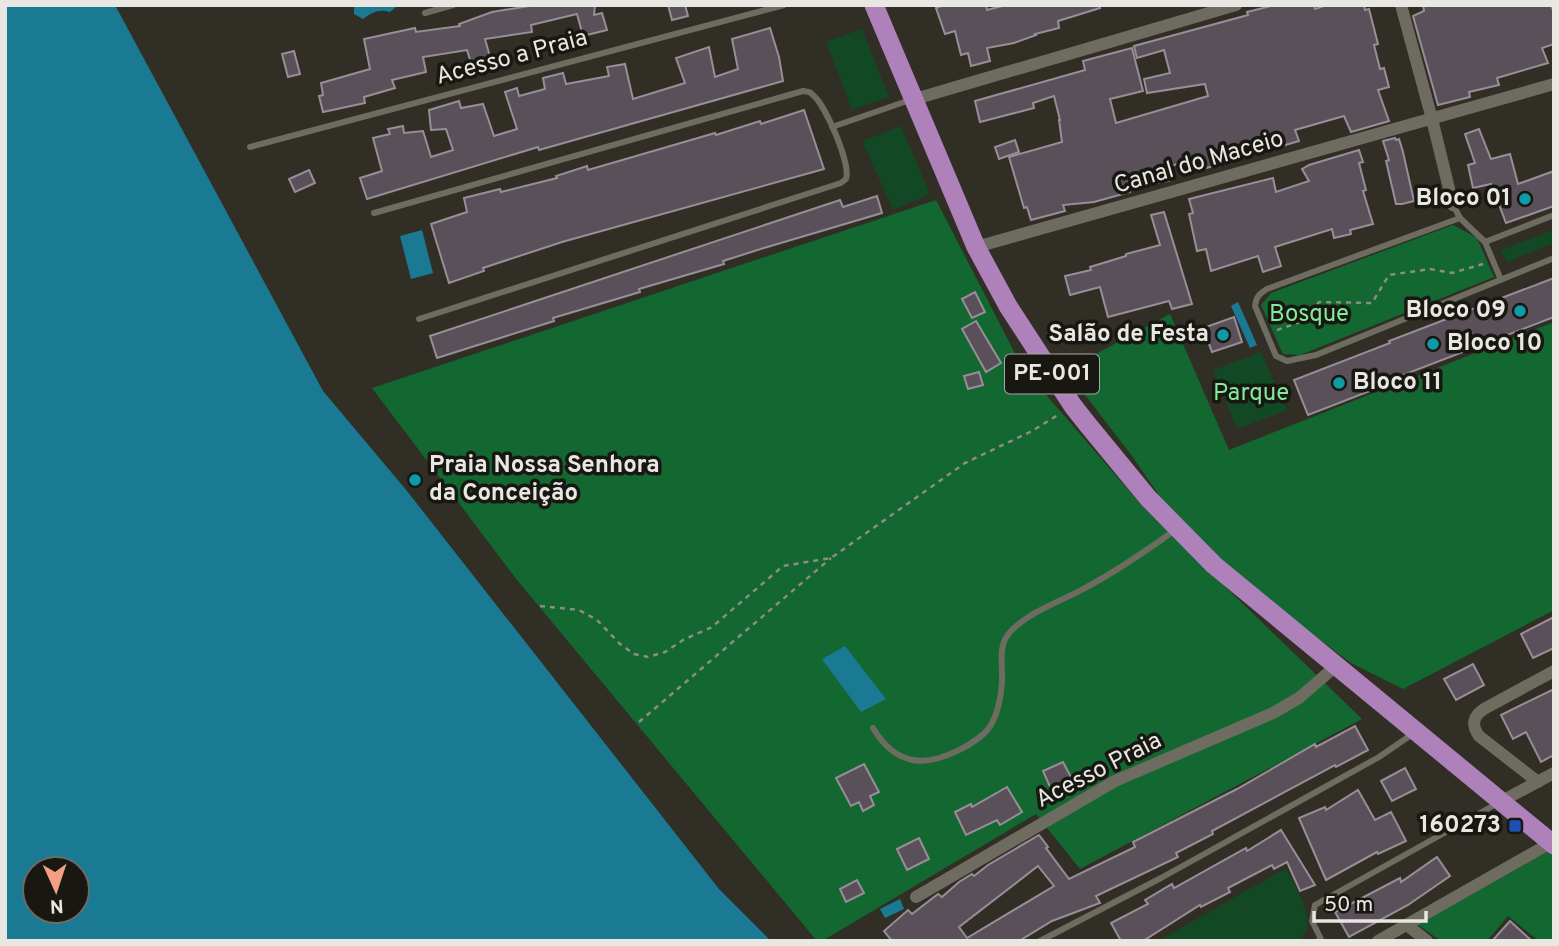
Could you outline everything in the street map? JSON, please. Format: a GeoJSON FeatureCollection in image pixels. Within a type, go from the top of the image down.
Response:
{"type":"FeatureCollection","features":[{"type":"Feature","properties":{"kind":"main road","name":"PE-001"},"geometry":{"type":"LineString","coordinates":[[874,5],[976,247],[1008,306],[1073,406],[1176,528],[1214,565],[1553,843]]}},
{"type":"Feature","properties":{"kind":"street"},"geometry":{"type":"LineString","coordinates":[[915,99],[1236,5]]}},
{"type":"Feature","properties":{"kind":"street"},"geometry":{"type":"LineString","coordinates":[[1401,5],[1453,205]]}},
{"type":"Feature","properties":{"kind":"street","name":"Canal do Maceio"},"geometry":{"type":"LineString","coordinates":[[976,247],[1554,84]]}},
{"type":"Feature","properties":{"kind":"street","name":"Acesso Praia"},"geometry":{"type":"LineString","coordinates":[[916,897],[1115,781],[1282,708],[1324,679],[1337,665]]}},
{"type":"Feature","properties":{"kind":"street"},"geometry":{"type":"LineString","coordinates":[[1538,782],[1479,736],[1474,729],[1474,720],[1484,709],[1554,671]]}},
{"type":"Feature","properties":{"kind":"street"},"geometry":{"type":"LineString","coordinates":[[1500,802],[1554,773]]}},
{"type":"Feature","properties":{"kind":"street"},"geometry":{"type":"LineString","coordinates":[[1378,941],[1553,843]]}},
{"type":"Feature","properties":{"kind":"street"},"geometry":{"type":"LineString","coordinates":[[1407,925],[1427,941]]}},
{"type":"Feature","properties":{"kind":"lane"},"geometry":{"type":"LineString","coordinates":[[425,13],[453,5]]}},
{"type":"Feature","properties":{"kind":"lane","name":"Acesso a Praia"},"geometry":{"type":"LineString","coordinates":[[250,147],[784,5]]}},
{"type":"Feature","properties":{"kind":"lane"},"geometry":{"type":"LineString","coordinates":[[374,213],[803,91],[811,92],[832,127],[847,168],[846,180],[841,183],[419,319]]}},
{"type":"Feature","properties":{"kind":"lane"},"geometry":{"type":"LineString","coordinates":[[832,127],[915,99]]}},
{"type":"Feature","properties":{"kind":"lane"},"geometry":{"type":"LineString","coordinates":[[1453,205],[1460,218],[1485,242],[1501,280]]}},
{"type":"Feature","properties":{"kind":"lane"},"geometry":{"type":"LineString","coordinates":[[1485,242],[1554,215]]}},
{"type":"Feature","properties":{"kind":"lane"},"geometry":{"type":"LineString","coordinates":[[1460,218],[1267,289],[1256,298],[1255,306],[1276,356],[1287,361],[1316,355],[1554,258]]}},
{"type":"Feature","properties":{"kind":"lane"},"geometry":{"type":"LineString","coordinates":[[873,728],[882,743],[914,761],[933,759],[957,751],[980,738],[991,726],[999,707],[1003,643],[1011,631],[1037,613],[1133,559],[1176,528]]}},
{"type":"Feature","properties":{"kind":"lane"},"geometry":{"type":"LineString","coordinates":[[1040,941],[1161,878],[1379,757],[1416,732]]}},
{"type":"Feature","properties":{"kind":"lane"},"geometry":{"type":"LineString","coordinates":[[1318,941],[1321,939],[1312,921],[1315,905],[1500,802]]}},
{"type":"Feature","properties":{"kind":"path"},"geometry":{"type":"LineString","coordinates":[[1266,334],[1306,320],[1319,302],[1373,303],[1389,275],[1430,269],[1452,273],[1493,262]]}},
{"type":"Feature","properties":{"kind":"path"},"geometry":{"type":"LineString","coordinates":[[639,722],[831,558],[965,463],[1032,431],[1073,406]]}},
{"type":"Feature","properties":{"kind":"path"},"geometry":{"type":"LineString","coordinates":[[540,606],[579,610],[597,620],[620,644],[634,654],[648,657],[665,652],[683,640],[712,627],[783,566],[831,558]]}},
{"type":"Feature","properties":{"kind":"green space"},"geometry":{"type":"Polygon","coordinates":[[[862,29],[889,97],[852,110],[826,42],[862,29]]]}},
{"type":"Feature","properties":{"kind":"green space"},"geometry":{"type":"Polygon","coordinates":[[[901,126],[930,194],[893,210],[862,141],[901,126]]]}},
{"type":"Feature","properties":{"kind":"green space"},"geometry":{"type":"Polygon","coordinates":[[[936,200],[1022,367],[1144,508],[1362,719],[1080,869],[1036,814],[822,941],[817,941],[517,580],[372,388],[936,200]]]}},
{"type":"Feature","properties":{"kind":"green space","name":"Bosque"},"geometry":{"type":"Polygon","coordinates":[[[1453,225],[1477,238],[1494,277],[1300,355],[1283,354],[1261,305],[1271,293],[1453,225]]]}},
{"type":"Feature","properties":{"kind":"green space"},"geometry":{"type":"Polygon","coordinates":[[[1554,230],[1554,243],[1507,262],[1501,250],[1554,230]]]}},
{"type":"Feature","properties":{"kind":"green space"},"geometry":{"type":"Polygon","coordinates":[[[1170,314],[1229,450],[1554,322],[1554,610],[1403,689],[1351,663],[1194,546],[1132,456],[1066,370],[1170,314]]]}},
{"type":"Feature","properties":{"kind":"green space","name":"Parque"},"geometry":{"type":"Polygon","coordinates":[[[1261,352],[1287,410],[1237,429],[1213,370],[1261,352]]]}},
{"type":"Feature","properties":{"kind":"green space"},"geometry":{"type":"Polygon","coordinates":[[[1549,851],[1554,855],[1554,941],[1539,941],[1508,916],[1487,941],[1441,941],[1418,925],[1549,851]]]}},
{"type":"Feature","properties":{"kind":"green space"},"geometry":{"type":"Polygon","coordinates":[[[1286,868],[1307,915],[1308,925],[1299,941],[1158,941],[1286,868]]]}},
{"type":"Feature","properties":{"kind":"water"},"geometry":{"type":"Polygon","coordinates":[[[5,5],[115,5],[323,391],[407,491],[719,889],[771,941],[5,941],[5,5]]]}},
{"type":"Feature","properties":{"kind":"water"},"geometry":{"type":"Polygon","coordinates":[[[354,5],[396,7],[390,12],[376,12],[363,19],[354,14],[354,5]]]}},
{"type":"Feature","properties":{"kind":"water"},"geometry":{"type":"Polygon","coordinates":[[[422,230],[433,273],[411,279],[400,236],[422,230]]]}},
{"type":"Feature","properties":{"kind":"water"},"geometry":{"type":"Polygon","coordinates":[[[1238,302],[1257,345],[1250,348],[1231,306],[1238,302]]]}},
{"type":"Feature","properties":{"kind":"water"},"geometry":{"type":"Polygon","coordinates":[[[845,646],[886,699],[861,712],[822,659],[845,646]]]}},
{"type":"Feature","properties":{"kind":"water"},"geometry":{"type":"Polygon","coordinates":[[[900,899],[904,909],[885,918],[880,909],[900,899]]]}},
{"type":"Feature","properties":{"kind":"building"},"geometry":{"type":"Polygon","coordinates":[[[535,5],[595,5],[594,15],[602,13],[607,30],[583,36],[577,14],[531,25],[532,32],[485,39],[492,64],[473,69],[467,50],[423,57],[426,72],[392,80],[395,88],[364,97],[365,103],[323,112],[319,96],[323,95],[321,83],[370,69],[364,39],[415,28],[416,32],[460,26],[459,24],[492,12],[535,5]]]}},
{"type":"Feature","properties":{"kind":"building"},"geometry":{"type":"Polygon","coordinates":[[[668,5],[685,5],[688,16],[672,20],[668,5]]]}},
{"type":"Feature","properties":{"kind":"building"},"geometry":{"type":"Polygon","coordinates":[[[944,5],[986,5],[987,10],[1006,5],[1099,5],[1100,8],[1058,21],[1059,28],[1014,43],[987,48],[990,61],[971,66],[968,53],[961,55],[955,31],[945,34],[936,8],[944,5]]]}},
{"type":"Feature","properties":{"kind":"building"},"geometry":{"type":"Polygon","coordinates":[[[1275,5],[1314,5],[1315,9],[1327,5],[1364,5],[1365,10],[1369,9],[1378,44],[1374,45],[1380,69],[1384,68],[1389,87],[1378,90],[1389,121],[1351,132],[1344,116],[1295,130],[1299,141],[1275,148],[1272,137],[1242,146],[1245,157],[1196,171],[1194,160],[1166,167],[1169,181],[1129,188],[1130,192],[1094,202],[1063,205],[1065,211],[1031,220],[1027,207],[1024,208],[1009,157],[1062,142],[1054,96],[1033,103],[1034,108],[980,122],[975,101],[1085,70],[1083,61],[1132,48],[1143,91],[1110,99],[1116,123],[1208,96],[1205,84],[1147,93],[1144,79],[1170,73],[1164,50],[1137,58],[1134,46],[1275,5]]]}},
{"type":"Feature","properties":{"kind":"building"},"geometry":{"type":"Polygon","coordinates":[[[1423,5],[1551,5],[1554,13],[1554,44],[1542,48],[1548,63],[1497,78],[1499,85],[1469,92],[1470,97],[1438,105],[1413,16],[1424,11],[1423,5]]]}},
{"type":"Feature","properties":{"kind":"building"},"geometry":{"type":"Polygon","coordinates":[[[770,28],[783,81],[539,150],[538,147],[367,199],[360,178],[382,171],[373,138],[390,134],[388,129],[403,126],[404,133],[423,131],[431,157],[453,150],[446,129],[431,130],[429,110],[459,101],[461,108],[483,104],[494,136],[517,129],[505,92],[517,88],[519,96],[545,89],[543,78],[563,73],[566,84],[609,76],[607,67],[625,64],[633,99],[685,83],[676,58],[709,47],[715,77],[738,69],[732,39],[770,28]]]}},
{"type":"Feature","properties":{"kind":"building"},"geometry":{"type":"Polygon","coordinates":[[[294,51],[300,74],[288,77],[282,54],[294,51]]]}},
{"type":"Feature","properties":{"kind":"building"},"geometry":{"type":"Polygon","coordinates":[[[804,110],[824,169],[562,242],[483,268],[484,271],[449,283],[431,224],[467,212],[464,198],[557,178],[556,176],[587,166],[588,170],[804,110]]]}},
{"type":"Feature","properties":{"kind":"building"},"geometry":{"type":"Polygon","coordinates":[[[1479,129],[1491,159],[1510,154],[1518,184],[1554,171],[1554,206],[1506,223],[1491,184],[1473,188],[1468,165],[1475,163],[1465,134],[1479,129]]]}},
{"type":"Feature","properties":{"kind":"building"},"geometry":{"type":"Polygon","coordinates":[[[1399,139],[1403,152],[1414,201],[1402,204],[1396,204],[1383,141],[1399,139]]]}},
{"type":"Feature","properties":{"kind":"building"},"geometry":{"type":"Polygon","coordinates":[[[1015,140],[1019,152],[999,159],[995,147],[1015,140]]]}},
{"type":"Feature","properties":{"kind":"building"},"geometry":{"type":"Polygon","coordinates":[[[1359,150],[1363,162],[1359,163],[1366,190],[1363,191],[1373,224],[1350,230],[1351,234],[1334,238],[1332,229],[1275,247],[1281,266],[1263,272],[1258,256],[1211,271],[1206,249],[1197,251],[1189,214],[1193,213],[1189,199],[1273,178],[1276,192],[1309,181],[1302,169],[1309,165],[1359,150]]]}},
{"type":"Feature","properties":{"kind":"building"},"geometry":{"type":"Polygon","coordinates":[[[309,170],[315,183],[295,192],[289,179],[309,170]]]}},
{"type":"Feature","properties":{"kind":"building"},"geometry":{"type":"Polygon","coordinates":[[[877,196],[882,213],[723,261],[724,264],[639,289],[640,292],[553,318],[554,321],[437,358],[430,336],[840,200],[843,207],[877,196]]]}},
{"type":"Feature","properties":{"kind":"building"},"geometry":{"type":"Polygon","coordinates":[[[1164,212],[1192,304],[1172,309],[1169,301],[1108,317],[1100,287],[1070,295],[1065,276],[1091,270],[1090,267],[1160,245],[1151,215],[1164,212]]]}},
{"type":"Feature","properties":{"kind":"building"},"geometry":{"type":"Polygon","coordinates":[[[1554,278],[1554,317],[1382,383],[1383,386],[1308,415],[1294,380],[1554,278]]]}},
{"type":"Feature","properties":{"kind":"building"},"geometry":{"type":"Polygon","coordinates":[[[975,292],[985,312],[972,318],[962,299],[975,292]]]}},
{"type":"Feature","properties":{"kind":"building","name":"Salão de Festa"},"geometry":{"type":"Polygon","coordinates":[[[1234,317],[1242,342],[1212,352],[1203,328],[1234,317]]]}},
{"type":"Feature","properties":{"kind":"building"},"geometry":{"type":"Polygon","coordinates":[[[976,321],[1001,363],[986,372],[962,329],[976,321]]]}},
{"type":"Feature","properties":{"kind":"building"},"geometry":{"type":"Polygon","coordinates":[[[979,372],[983,385],[968,389],[964,376],[979,372]]]}},
{"type":"Feature","properties":{"kind":"building"},"geometry":{"type":"Polygon","coordinates":[[[1554,617],[1554,648],[1533,658],[1521,634],[1554,617]]]}},
{"type":"Feature","properties":{"kind":"building"},"geometry":{"type":"Polygon","coordinates":[[[1473,664],[1484,685],[1456,700],[1444,679],[1473,664]]]}},
{"type":"Feature","properties":{"kind":"building"},"geometry":{"type":"Polygon","coordinates":[[[1554,689],[1554,755],[1541,762],[1526,732],[1513,739],[1501,715],[1554,689]]]}},
{"type":"Feature","properties":{"kind":"building"},"geometry":{"type":"Polygon","coordinates":[[[1355,726],[1368,750],[1212,831],[1213,834],[1176,853],[1178,857],[1096,896],[1100,903],[1052,921],[1019,941],[892,941],[884,931],[908,910],[912,914],[938,894],[942,897],[959,882],[972,874],[974,876],[1039,835],[1069,879],[1135,847],[1133,842],[1237,789],[1315,744],[1316,747],[1355,726]],[[1038,866],[959,927],[967,938],[1054,886],[1038,866]]]}},
{"type":"Feature","properties":{"kind":"building"},"geometry":{"type":"Polygon","coordinates":[[[1063,762],[1072,779],[1051,789],[1043,771],[1063,762]]]}},
{"type":"Feature","properties":{"kind":"building"},"geometry":{"type":"Polygon","coordinates":[[[864,764],[879,792],[870,796],[874,805],[863,811],[859,802],[851,806],[836,778],[864,764]]]}},
{"type":"Feature","properties":{"kind":"building"},"geometry":{"type":"Polygon","coordinates":[[[1405,768],[1416,789],[1392,801],[1381,781],[1405,768]]]}},
{"type":"Feature","properties":{"kind":"building"},"geometry":{"type":"Polygon","coordinates":[[[1007,787],[1022,812],[1000,825],[997,820],[966,835],[955,812],[971,804],[972,807],[1007,787]]]}},
{"type":"Feature","properties":{"kind":"building"},"geometry":{"type":"Polygon","coordinates":[[[1358,790],[1375,820],[1391,812],[1406,841],[1378,854],[1377,852],[1326,880],[1299,818],[1325,807],[1326,810],[1358,790]]]}},
{"type":"Feature","properties":{"kind":"building"},"geometry":{"type":"Polygon","coordinates":[[[1281,830],[1315,885],[1300,891],[1287,862],[1274,869],[1272,865],[1228,888],[1230,892],[1201,907],[1200,905],[1143,941],[1121,941],[1111,923],[1148,904],[1145,900],[1172,884],[1174,888],[1246,848],[1247,851],[1281,830]]]}},
{"type":"Feature","properties":{"kind":"building"},"geometry":{"type":"Polygon","coordinates":[[[919,838],[929,859],[907,870],[897,849],[919,838]]]}},
{"type":"Feature","properties":{"kind":"building"},"geometry":{"type":"Polygon","coordinates":[[[1437,857],[1450,876],[1408,905],[1349,937],[1335,912],[1400,878],[1401,882],[1437,857]]]}},
{"type":"Feature","properties":{"kind":"building"},"geometry":{"type":"Polygon","coordinates":[[[857,880],[864,893],[846,902],[840,889],[857,880]]]}},
{"type":"Feature","properties":{"kind":"building"},"geometry":{"type":"Polygon","coordinates":[[[1510,921],[1532,941],[1492,941],[1510,921]]]}},
{"type":"Feature","properties":{"kind":"place","name":"Bloco 01"},"geometry":{"type":"Point","coordinates":[1525,199]}},
{"type":"Feature","properties":{"kind":"place","name":"Bloco 09"},"geometry":{"type":"Point","coordinates":[1520,311]}},
{"type":"Feature","properties":{"kind":"place","name":"Salão de Festa"},"geometry":{"type":"Point","coordinates":[1223,335]}},
{"type":"Feature","properties":{"kind":"place","name":"Bloco 10"},"geometry":{"type":"Point","coordinates":[1433,344]}},
{"type":"Feature","properties":{"kind":"place","name":"Bloco 11"},"geometry":{"type":"Point","coordinates":[1339,383]}},
{"type":"Feature","properties":{"kind":"place","name":"Praia Nossa Senhora da Conceição"},"geometry":{"type":"Point","coordinates":[415,480]}},
{"type":"Feature","properties":{"kind":"place","name":"160273"},"geometry":{"type":"Point","coordinates":[1515,826]}}]}
